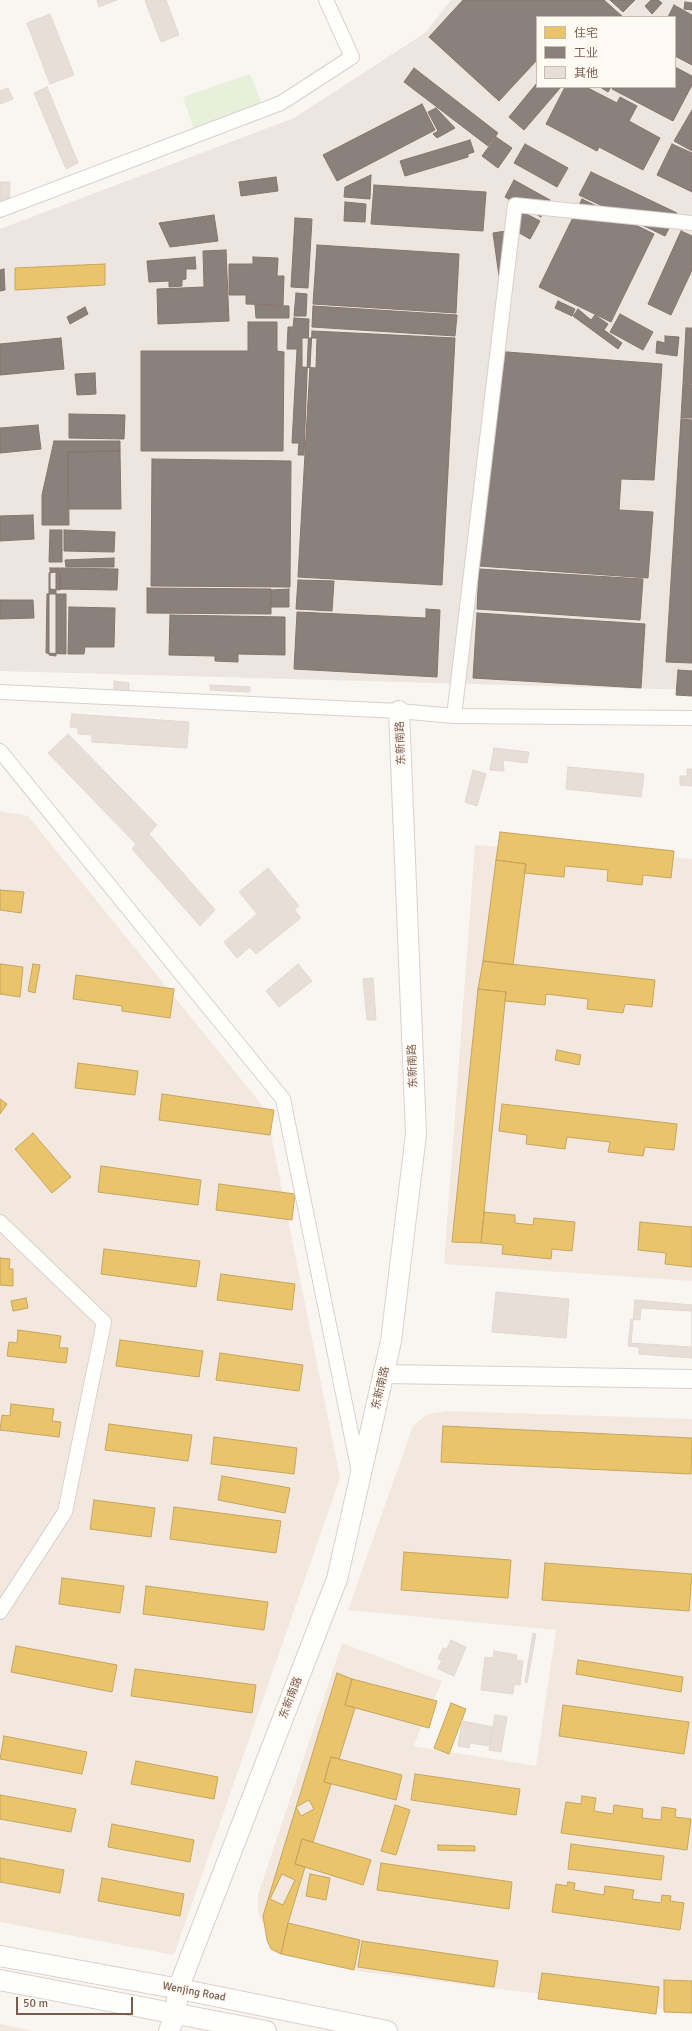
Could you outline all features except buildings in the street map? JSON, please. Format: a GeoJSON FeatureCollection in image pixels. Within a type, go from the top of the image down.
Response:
{"type":"FeatureCollection","features":[{"type":"Feature","properties":{"kind":"main road","name":"东新南路"},"geometry":{"type":"LineString","coordinates":[[169,2031],[176,2012],[178,1989],[337,1579],[391,1341],[416,1134],[400,712]]}},
{"type":"Feature","properties":{"kind":"main road","name":"Wenjing Road"},"geometry":{"type":"LineString","coordinates":[[0,1956],[178,1989],[387,2031]]}},
{"type":"Feature","properties":{"kind":"main road"},"geometry":{"type":"LineString","coordinates":[[0,1980],[176,2012],[266,2031]]}},
{"type":"Feature","properties":{"kind":"street"},"geometry":{"type":"LineString","coordinates":[[0,210],[281,103],[352,57],[326,0]]}},
{"type":"Feature","properties":{"kind":"street"},"geometry":{"type":"LineString","coordinates":[[454,716],[515,205],[692,223]]}},
{"type":"Feature","properties":{"kind":"street"},"geometry":{"type":"LineString","coordinates":[[0,692],[454,716],[692,718]]}},
{"type":"Feature","properties":{"kind":"street"},"geometry":{"type":"LineString","coordinates":[[0,751],[283,1099],[360,1479]]}},
{"type":"Feature","properties":{"kind":"street"},"geometry":{"type":"LineString","coordinates":[[0,1222],[104,1322],[65,1512],[0,1612]]}},
{"type":"Feature","properties":{"kind":"street"},"geometry":{"type":"LineString","coordinates":[[384,1374],[692,1379]]}},
{"type":"Feature","properties":{"kind":"shaded area"},"geometry":{"type":"Polygon","coordinates":[[[451,0],[692,0],[692,690],[0,671],[0,229],[294,118],[425,33],[451,0]]]}},
{"type":"Feature","properties":{"kind":"shaded area"},"geometry":{"type":"Polygon","coordinates":[[[0,811],[28,816],[266,1110],[340,1478],[174,1955],[0,1922],[0,811]]]}},
{"type":"Feature","properties":{"kind":"shaded area"},"geometry":{"type":"Polygon","coordinates":[[[475,845],[692,859],[692,1281],[444,1264],[475,845]]]}},
{"type":"Feature","properties":{"kind":"shaded area"},"geometry":{"type":"Polygon","coordinates":[[[449,1411],[692,1419],[692,2013],[356,1971],[355,1961],[270,1933],[263,1924],[258,1911],[258,1895],[342,1643],[442,1681],[413,1746],[536,1766],[556,1630],[348,1610],[413,1426],[428,1414],[449,1411]]]}},
{"type":"Feature","properties":{"kind":"shaded area"},"geometry":{"type":"Polygon","coordinates":[[[0,2024],[33,2031],[0,2031],[0,2024]]]}},
{"type":"Feature","properties":{"kind":"green space"},"geometry":{"type":"Polygon","coordinates":[[[250,74],[266,113],[197,138],[183,97],[250,74]]]}}]}
